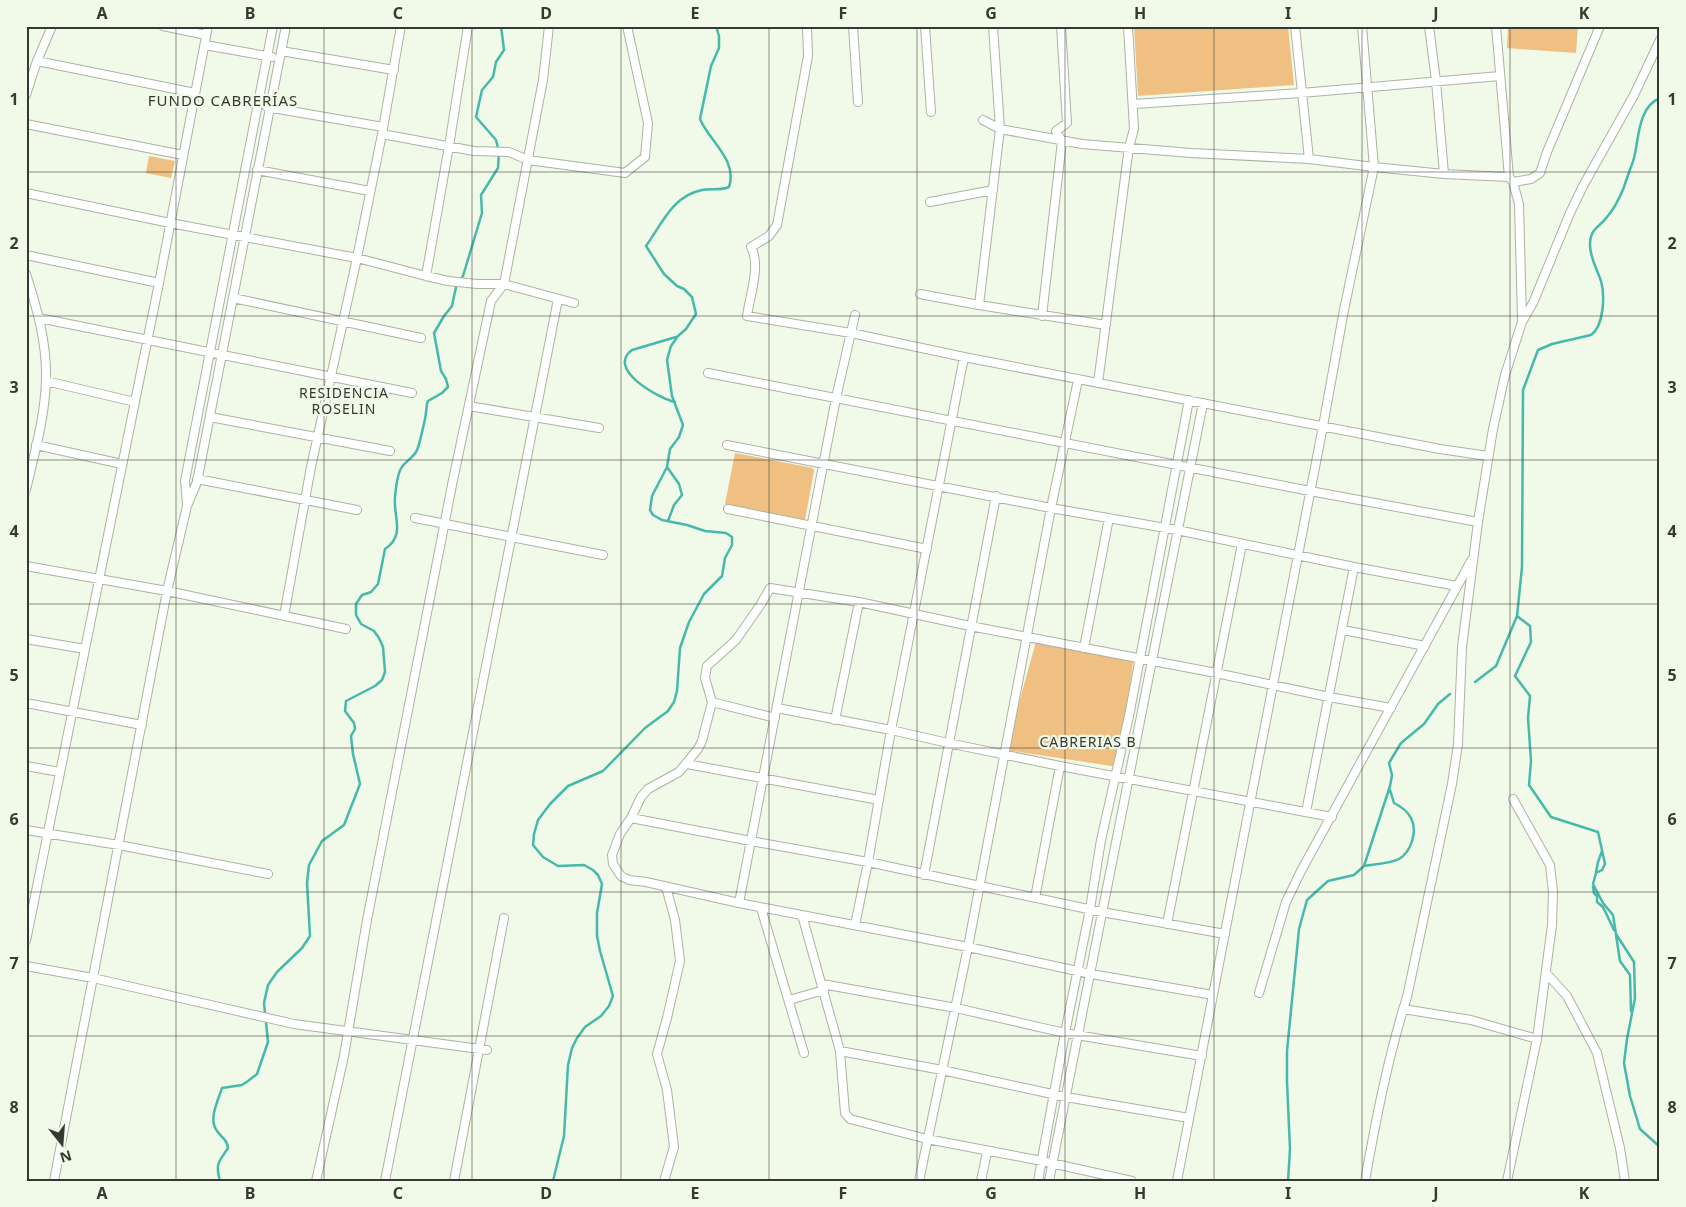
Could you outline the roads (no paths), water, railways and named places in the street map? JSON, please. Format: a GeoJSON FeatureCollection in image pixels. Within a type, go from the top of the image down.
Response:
{"type":"FeatureCollection","features":[{"type":"Feature","properties":{"kind":"street"},"geometry":{"type":"LineString","coordinates":[[26,95],[37,61],[52,26]]}},
{"type":"Feature","properties":{"kind":"street"},"geometry":{"type":"LineString","coordinates":[[163,26],[206,35]]}},
{"type":"Feature","properties":{"kind":"street"},"geometry":{"type":"LineString","coordinates":[[26,941],[30,898],[48,833],[96,590],[100,580],[208,26]]}},
{"type":"Feature","properties":{"kind":"street"},"geometry":{"type":"LineString","coordinates":[[187,506],[185,481],[274,26]]}},
{"type":"Feature","properties":{"kind":"street"},"geometry":{"type":"LineString","coordinates":[[54,1181],[167,591],[187,506],[197,479],[286,26]]}},
{"type":"Feature","properties":{"kind":"street"},"geometry":{"type":"LineString","coordinates":[[284,616],[305,500],[357,258],[401,26]]}},
{"type":"Feature","properties":{"kind":"street"},"geometry":{"type":"LineString","coordinates":[[426,276],[468,26]]}},
{"type":"Feature","properties":{"kind":"street"},"geometry":{"type":"LineString","coordinates":[[316,1181],[348,1032],[369,911],[491,300],[504,284],[543,80],[549,26]]}},
{"type":"Feature","properties":{"kind":"street"},"geometry":{"type":"LineString","coordinates":[[258,105],[474,151],[510,152],[528,160],[625,172],[645,157],[648,123],[627,26]]}},
{"type":"Feature","properties":{"kind":"street"},"geometry":{"type":"LineString","coordinates":[[807,26],[808,56],[777,225],[769,236],[751,247],[755,254],[756,263],[747,316],[851,333],[964,358],[1440,449],[1488,456]]}},
{"type":"Feature","properties":{"kind":"street"},"geometry":{"type":"LineString","coordinates":[[853,26],[858,102]]}},
{"type":"Feature","properties":{"kind":"street"},"geometry":{"type":"LineString","coordinates":[[925,26],[931,112]]}},
{"type":"Feature","properties":{"kind":"street"},"geometry":{"type":"LineString","coordinates":[[979,305],[1000,129],[993,26]]}},
{"type":"Feature","properties":{"kind":"street"},"geometry":{"type":"LineString","coordinates":[[1042,316],[1062,141],[1056,131],[1067,123],[1060,26]]}},
{"type":"Feature","properties":{"kind":"street"},"geometry":{"type":"LineString","coordinates":[[1098,383],[1129,147],[1134,129],[1128,26]]}},
{"type":"Feature","properties":{"kind":"street"},"geometry":{"type":"LineString","coordinates":[[1295,26],[1309,159]]}},
{"type":"Feature","properties":{"kind":"street"},"geometry":{"type":"LineString","coordinates":[[1177,1181],[1324,426],[1344,310],[1374,167],[1362,26]]}},
{"type":"Feature","properties":{"kind":"street"},"geometry":{"type":"LineString","coordinates":[[1429,26],[1444,174]]}},
{"type":"Feature","properties":{"kind":"street"},"geometry":{"type":"LineString","coordinates":[[1496,26],[1511,179],[1519,204],[1522,322]]}},
{"type":"Feature","properties":{"kind":"street"},"geometry":{"type":"LineString","coordinates":[[984,120],[1000,129],[1062,141],[1191,153],[1309,159],[1444,174],[1530,179],[1540,173],[1546,152],[1600,26]]}},
{"type":"Feature","properties":{"kind":"street"},"geometry":{"type":"LineString","coordinates":[[1365,1181],[1378,1107],[1403,1009],[1452,784],[1458,744],[1462,647],[1478,522],[1488,456],[1505,375],[1522,322],[1533,303],[1570,213],[1583,186],[1634,96],[1660,40]]}},
{"type":"Feature","properties":{"kind":"street"},"geometry":{"type":"LineString","coordinates":[[204,44],[268,56],[280,54],[394,70]]}},
{"type":"Feature","properties":{"kind":"street"},"geometry":{"type":"LineString","coordinates":[[37,61],[195,92]]}},
{"type":"Feature","properties":{"kind":"street"},"geometry":{"type":"LineString","coordinates":[[1134,104],[1301,93],[1500,76]]}},
{"type":"Feature","properties":{"kind":"street"},"geometry":{"type":"LineString","coordinates":[[26,124],[183,155]]}},
{"type":"Feature","properties":{"kind":"street"},"geometry":{"type":"LineString","coordinates":[[257,170],[370,191]]}},
{"type":"Feature","properties":{"kind":"street"},"geometry":{"type":"LineString","coordinates":[[930,202],[993,190]]}},
{"type":"Feature","properties":{"kind":"street"},"geometry":{"type":"LineString","coordinates":[[26,193],[170,223],[357,258],[448,281],[504,284],[574,303]]}},
{"type":"Feature","properties":{"kind":"street"},"geometry":{"type":"LineString","coordinates":[[26,255],[159,283]]}},
{"type":"Feature","properties":{"kind":"street"},"geometry":{"type":"LineString","coordinates":[[26,274],[39,318],[46,381],[36,444],[26,490]]}},
{"type":"Feature","properties":{"kind":"street"},"geometry":{"type":"LineString","coordinates":[[920,294],[1042,316],[1106,325]]}},
{"type":"Feature","properties":{"kind":"street"},"geometry":{"type":"LineString","coordinates":[[233,298],[420,338]]}},
{"type":"Feature","properties":{"kind":"street"},"geometry":{"type":"LineString","coordinates":[[384,1181],[558,299]]}},
{"type":"Feature","properties":{"kind":"street"},"geometry":{"type":"LineString","coordinates":[[739,904],[836,398],[855,315]]}},
{"type":"Feature","properties":{"kind":"street"},"geometry":{"type":"LineString","coordinates":[[39,318],[412,392]]}},
{"type":"Feature","properties":{"kind":"street"},"geometry":{"type":"LineString","coordinates":[[855,925],[964,358]]}},
{"type":"Feature","properties":{"kind":"street"},"geometry":{"type":"LineString","coordinates":[[708,372],[1310,491],[1478,522]]}},
{"type":"Feature","properties":{"kind":"street"},"geometry":{"type":"LineString","coordinates":[[919,1181],[956,1008],[1051,508],[1078,380]]}},
{"type":"Feature","properties":{"kind":"street"},"geometry":{"type":"LineString","coordinates":[[46,381],[135,402]]}},
{"type":"Feature","properties":{"kind":"street"},"geometry":{"type":"LineString","coordinates":[[1038,1181],[1090,909],[1101,840],[1140,658],[1189,400]]}},
{"type":"Feature","properties":{"kind":"street"},"geometry":{"type":"LineString","coordinates":[[1050,1181],[1203,403]]}},
{"type":"Feature","properties":{"kind":"street"},"geometry":{"type":"LineString","coordinates":[[469,406],[599,428]]}},
{"type":"Feature","properties":{"kind":"street"},"geometry":{"type":"LineString","coordinates":[[210,417],[390,451]]}},
{"type":"Feature","properties":{"kind":"street"},"geometry":{"type":"LineString","coordinates":[[36,444],[122,464]]}},
{"type":"Feature","properties":{"kind":"street"},"geometry":{"type":"LineString","coordinates":[[727,445],[824,462],[1051,508],[1177,530],[1298,556],[1457,586]]}},
{"type":"Feature","properties":{"kind":"street"},"geometry":{"type":"LineString","coordinates":[[197,479],[357,510]]}},
{"type":"Feature","properties":{"kind":"street"},"geometry":{"type":"LineString","coordinates":[[924,875],[996,496]]}},
{"type":"Feature","properties":{"kind":"street"},"geometry":{"type":"LineString","coordinates":[[728,509],[927,550]]}},
{"type":"Feature","properties":{"kind":"street"},"geometry":{"type":"LineString","coordinates":[[414,518],[603,555]]}},
{"type":"Feature","properties":{"kind":"street"},"geometry":{"type":"LineString","coordinates":[[1084,648],[1110,518]]}},
{"type":"Feature","properties":{"kind":"street"},"geometry":{"type":"LineString","coordinates":[[1167,924],[1242,544]]}},
{"type":"Feature","properties":{"kind":"street"},"geometry":{"type":"LineString","coordinates":[[1259,993],[1286,902],[1474,557]]}},
{"type":"Feature","properties":{"kind":"street"},"geometry":{"type":"LineString","coordinates":[[26,566],[167,591],[346,629]]}},
{"type":"Feature","properties":{"kind":"street"},"geometry":{"type":"LineString","coordinates":[[1306,812],[1354,567]]}},
{"type":"Feature","properties":{"kind":"street"},"geometry":{"type":"LineString","coordinates":[[1213,995],[1091,974],[968,947],[739,904],[629,880],[621,876],[616,870],[612,855],[620,834],[641,797],[648,789],[678,772],[687,764],[702,741],[712,702],[705,678],[705,671],[711,661],[736,640],[770,588],[859,602],[970,626],[1216,673],[1329,698],[1391,708]]}},
{"type":"Feature","properties":{"kind":"street"},"geometry":{"type":"LineString","coordinates":[[835,720],[859,602]]}},
{"type":"Feature","properties":{"kind":"street"},"geometry":{"type":"LineString","coordinates":[[1343,630],[1425,646]]}},
{"type":"Feature","properties":{"kind":"street"},"geometry":{"type":"LineString","coordinates":[[26,638],[84,649]]}},
{"type":"Feature","properties":{"kind":"street"},"geometry":{"type":"LineString","coordinates":[[712,702],[775,718]]}},
{"type":"Feature","properties":{"kind":"street"},"geometry":{"type":"LineString","coordinates":[[26,703],[142,725]]}},
{"type":"Feature","properties":{"kind":"street"},"geometry":{"type":"LineString","coordinates":[[777,708],[892,730],[1060,766],[1332,817]]}},
{"type":"Feature","properties":{"kind":"street"},"geometry":{"type":"LineString","coordinates":[[687,764],[763,780],[879,800]]}},
{"type":"Feature","properties":{"kind":"street"},"geometry":{"type":"LineString","coordinates":[[26,766],[60,772]]}},
{"type":"Feature","properties":{"kind":"street"},"geometry":{"type":"LineString","coordinates":[[1035,898],[1060,766]]}},
{"type":"Feature","properties":{"kind":"street"},"geometry":{"type":"LineString","coordinates":[[1507,1181],[1537,1039],[1552,925],[1553,892],[1550,865],[1513,799]]}},
{"type":"Feature","properties":{"kind":"street"},"geometry":{"type":"LineString","coordinates":[[630,818],[751,842],[868,862],[1102,912],[1225,934]]}},
{"type":"Feature","properties":{"kind":"street"},"geometry":{"type":"LineString","coordinates":[[26,830],[119,845],[268,874]]}},
{"type":"Feature","properties":{"kind":"street"},"geometry":{"type":"LineString","coordinates":[[664,1181],[674,1147],[667,1090],[657,1054],[680,961],[675,920],[666,887]]}},
{"type":"Feature","properties":{"kind":"street"},"geometry":{"type":"LineString","coordinates":[[761,908],[804,1052]]}},
{"type":"Feature","properties":{"kind":"street"},"geometry":{"type":"LineString","coordinates":[[802,915],[840,1051],[844,1113],[850,1119],[927,1139],[1042,1161],[1132,1181]]}},
{"type":"Feature","properties":{"kind":"street"},"geometry":{"type":"LineString","coordinates":[[454,1181],[483,1049],[504,918]]}},
{"type":"Feature","properties":{"kind":"street"},"geometry":{"type":"LineString","coordinates":[[26,966],[93,978],[294,1024],[483,1049]]}},
{"type":"Feature","properties":{"kind":"street"},"geometry":{"type":"LineString","coordinates":[[1546,973],[1567,996],[1597,1053],[1620,1148],[1625,1181]]}},
{"type":"Feature","properties":{"kind":"street"},"geometry":{"type":"LineString","coordinates":[[789,1000],[823,987],[956,1008],[1065,1033],[1202,1056]]}},
{"type":"Feature","properties":{"kind":"street"},"geometry":{"type":"LineString","coordinates":[[1403,1009],[1471,1020],[1537,1039]]}},
{"type":"Feature","properties":{"kind":"street"},"geometry":{"type":"LineString","coordinates":[[840,1051],[942,1070],[1054,1095],[1189,1118]]}},
{"type":"Feature","properties":{"kind":"street"},"geometry":{"type":"LineString","coordinates":[[981,1181],[987,1152]]}},
{"type":"Feature","properties":{"kind":"waterway"},"geometry":{"type":"LineString","coordinates":[[220,1181],[218,1166],[228,1148],[214,1126],[213,1121],[218,1099],[222,1088],[242,1085],[257,1074],[268,1042],[264,1003],[268,985],[277,972],[302,948],[310,936],[307,883],[309,865],[322,841],[344,825],[360,784],[351,736],[355,729],[354,723],[345,711],[346,701],[375,686],[382,680],[385,672],[383,647],[374,631],[361,624],[356,615],[356,604],[362,595],[371,592],[378,584],[385,549],[395,538],[397,532],[395,497],[398,477],[402,467],[417,450],[424,425],[427,402],[448,387],[441,371],[434,333],[452,306],[456,287],[463,276],[482,213],[481,195],[498,168],[499,152],[496,140],[476,117],[482,90],[493,77],[496,62],[504,50],[501,26]]}},
{"type":"Feature","properties":{"kind":"waterway"},"geometry":{"type":"LineString","coordinates":[[553,1181],[564,1136],[568,1065],[572,1048],[585,1027],[601,1016],[609,1006],[613,996],[597,936],[597,913],[602,884],[598,875],[584,865],[558,866],[543,857],[533,845],[534,834],[538,820],[550,804],[568,786],[603,771],[645,728],[668,711],[674,702],[677,691],[680,648],[689,622],[704,594],[722,576],[725,558],[732,545],[732,537],[726,533],[705,531],[662,520],[653,515],[650,510],[652,496],[667,467],[670,449],[679,437],[683,425],[672,396],[667,360],[671,346],[696,314],[692,297],[664,274],[646,246],[669,212],[683,198],[702,190],[729,187],[730,168],[700,119],[711,66],[719,48],[719,36],[716,26]]}},
{"type":"Feature","properties":{"kind":"waterway"},"geometry":{"type":"LineString","coordinates":[[1475,682],[1496,666],[1517,616],[1522,567],[1523,390],[1538,350],[1552,344],[1591,335],[1599,325],[1603,294],[1601,281],[1591,254],[1590,239],[1596,229],[1610,214],[1619,199],[1634,158],[1643,116],[1647,108],[1660,98]]}},
{"type":"Feature","properties":{"kind":"waterway"},"geometry":{"type":"LineString","coordinates":[[675,402],[657,395],[637,382],[625,366],[626,358],[632,350],[676,337]]}},
{"type":"Feature","properties":{"kind":"waterway"},"geometry":{"type":"LineString","coordinates":[[667,467],[679,484],[682,495],[674,505],[668,521]]}},
{"type":"Feature","properties":{"kind":"waterway"},"geometry":{"type":"LineString","coordinates":[[1517,616],[1530,626],[1531,642],[1515,676],[1530,696],[1528,718],[1531,761],[1529,785],[1551,817],[1598,832],[1605,864],[1602,870],[1596,873],[1593,884],[1603,903],[1613,915],[1616,934],[1634,962],[1635,998],[1624,1063],[1630,1096],[1640,1129],[1660,1147]]}},
{"type":"Feature","properties":{"kind":"waterway"},"geometry":{"type":"LineString","coordinates":[[1288,1181],[1290,1149],[1287,1051],[1299,929],[1307,900],[1328,881],[1354,875],[1364,866],[1390,786],[1392,775],[1389,763],[1401,743],[1424,724],[1438,704],[1450,694]]}},
{"type":"Feature","properties":{"kind":"waterway"},"geometry":{"type":"LineString","coordinates":[[1364,866],[1399,859],[1407,851],[1412,841],[1414,829],[1411,818],[1404,809],[1394,803],[1390,790]]}},
{"type":"Feature","properties":{"kind":"waterway"},"geometry":{"type":"LineString","coordinates":[[1596,872],[1602,851]]}},
{"type":"Feature","properties":{"kind":"waterway"},"geometry":{"type":"LineString","coordinates":[[1593,887],[1594,893],[1597,896],[1597,902],[1603,907],[1614,930]]}},
{"type":"Feature","properties":{"kind":"waterway"},"geometry":{"type":"LineString","coordinates":[[1616,935],[1620,961],[1630,975],[1631,1011]]}},
{"type":"Feature","properties":{"kind":"district","name":"FUNDO CABRERÍAS"},"geometry":{"type":"Point","coordinates":[223,101]}},
{"type":"Feature","properties":{"kind":"district","name":"RESIDENCIA ROSELIN"},"geometry":{"type":"Point","coordinates":[344,402]}},
{"type":"Feature","properties":{"kind":"district","name":"CABRERIAS B"},"geometry":{"type":"Point","coordinates":[1088,742]}}]}
